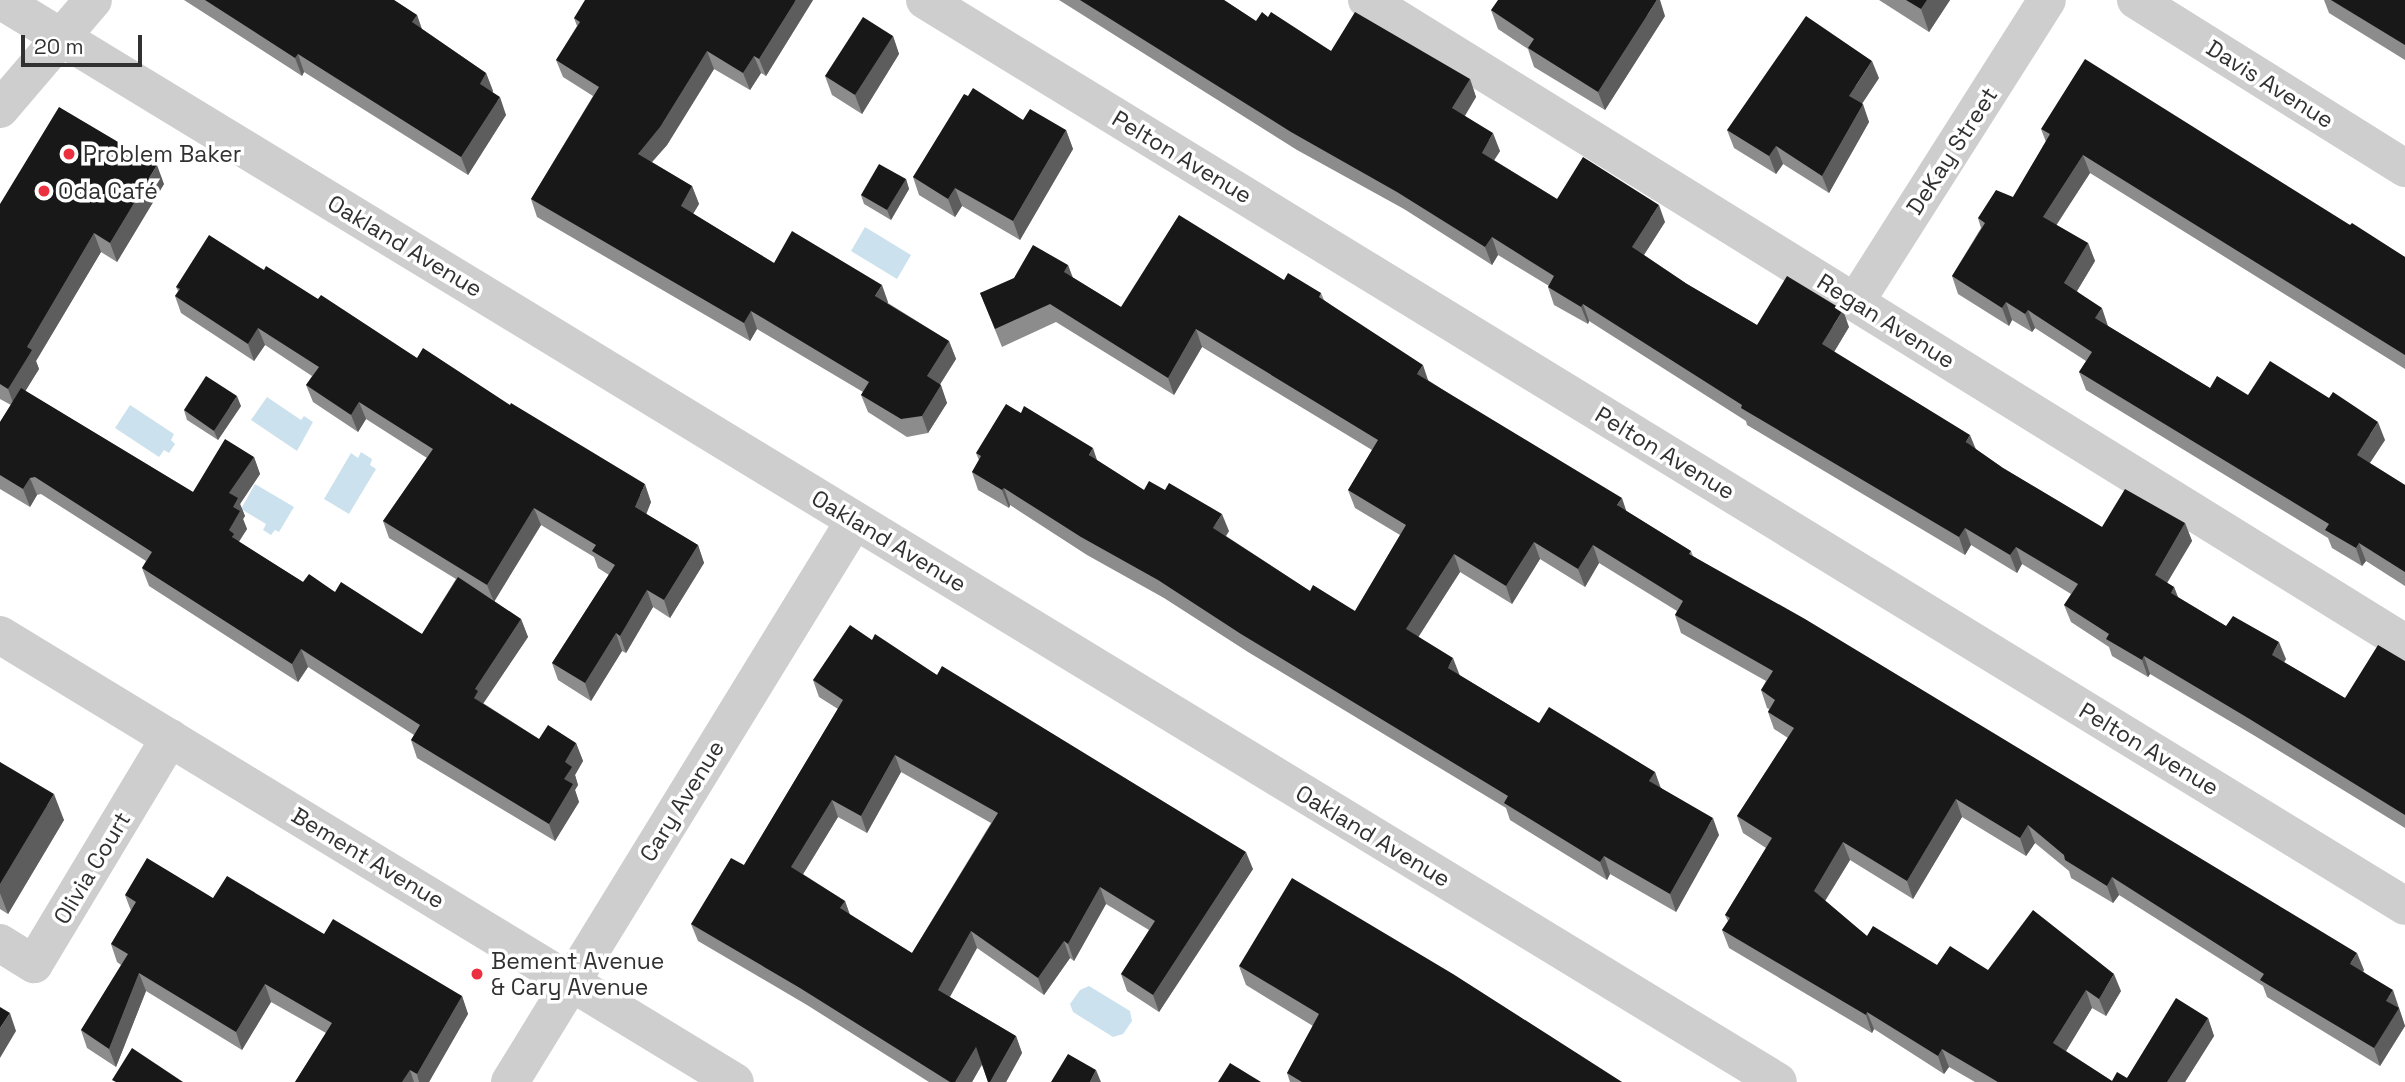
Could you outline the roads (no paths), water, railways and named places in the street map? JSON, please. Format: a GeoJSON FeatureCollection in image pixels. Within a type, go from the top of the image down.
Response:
{"type":"FeatureCollection","features":[{"type":"Feature","properties":{"kind":"street","name":"Oakland Avenue"},"geometry":{"type":"LineString","coordinates":[[0,0],[1778,1082]]}},
{"type":"Feature","properties":{"kind":"street"},"geometry":{"type":"LineString","coordinates":[[0,109],[93,0]]}},
{"type":"Feature","properties":{"kind":"street","name":"Pelton Avenue"},"geometry":{"type":"LineString","coordinates":[[925,0],[2405,906]]}},
{"type":"Feature","properties":{"kind":"street","name":"Regan Avenue"},"geometry":{"type":"LineString","coordinates":[[1367,0],[2405,643]]}},
{"type":"Feature","properties":{"kind":"street","name":"DeKay Street"},"geometry":{"type":"LineString","coordinates":[[1856,301],[2047,0]]}},
{"type":"Feature","properties":{"kind":"street","name":"Davis Avenue"},"geometry":{"type":"LineString","coordinates":[[2136,0],[2405,167]]}},
{"type":"Feature","properties":{"kind":"street","name":"Cary Avenue"},"geometry":{"type":"LineString","coordinates":[[510,1082],[855,520]]}},
{"type":"Feature","properties":{"kind":"street","name":"Bement Avenue"},"geometry":{"type":"LineString","coordinates":[[0,635],[735,1082]]}},
{"type":"Feature","properties":{"kind":"street","name":"Olivia Court"},"geometry":{"type":"LineString","coordinates":[[0,943],[34,964],[170,738]]}},
{"type":"Feature","properties":{"kind":"water"},"geometry":{"type":"Polygon","coordinates":[[[865,227],[911,255],[897,279],[851,251],[865,227]]]}},
{"type":"Feature","properties":{"kind":"water"},"geometry":{"type":"Polygon","coordinates":[[[267,397],[301,420],[304,416],[313,422],[297,451],[251,420],[267,397]]]}},
{"type":"Feature","properties":{"kind":"water"},"geometry":{"type":"Polygon","coordinates":[[[130,405],[174,434],[171,440],[175,444],[169,453],[164,450],[159,457],[115,428],[130,405]]]}},
{"type":"Feature","properties":{"kind":"water"},"geometry":{"type":"Polygon","coordinates":[[[361,452],[372,459],[370,465],[376,469],[349,514],[324,499],[351,453],[358,458],[361,452]]]}},
{"type":"Feature","properties":{"kind":"water"},"geometry":{"type":"Polygon","coordinates":[[[255,484],[294,507],[279,532],[275,530],[271,535],[263,530],[266,524],[241,509],[255,484]]]}},
{"type":"Feature","properties":{"kind":"water"},"geometry":{"type":"Polygon","coordinates":[[[1089,986],[1130,1011],[1132,1021],[1123,1034],[1113,1037],[1073,1012],[1070,1004],[1080,990],[1089,986]]]}},
{"type":"Feature","properties":{"kind":"place","name":"Problem Baker"},"geometry":{"type":"Point","coordinates":[69,154]}},
{"type":"Feature","properties":{"kind":"place","name":"Oda Café"},"geometry":{"type":"Point","coordinates":[44,191]}},
{"type":"Feature","properties":{"kind":"place","name":"Bement Avenue & Cary Avenue"},"geometry":{"type":"Point","coordinates":[477,974]}}]}
